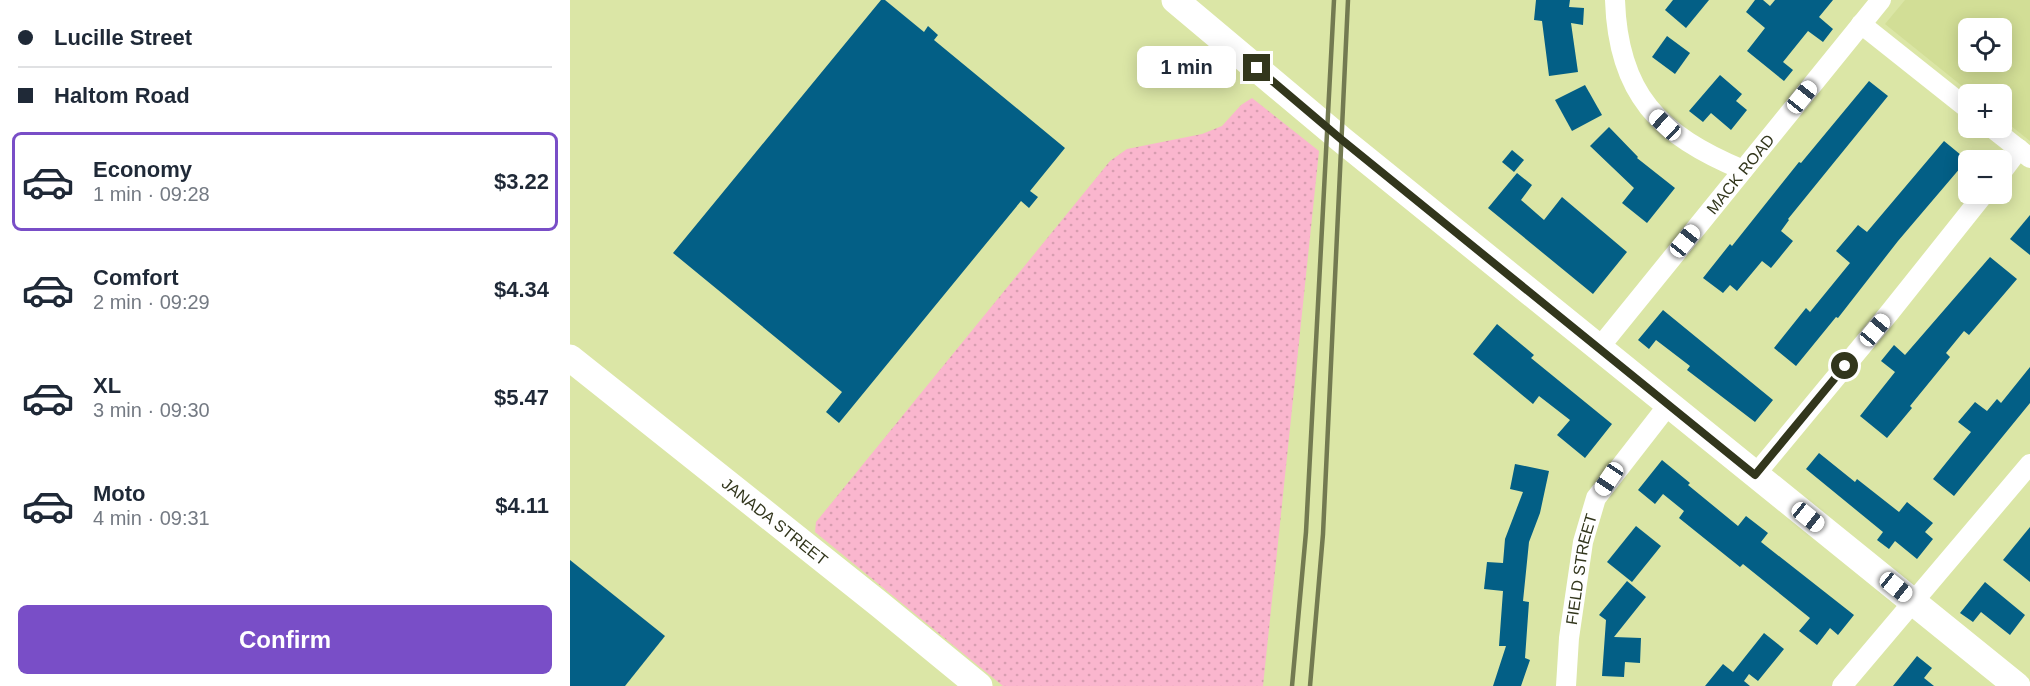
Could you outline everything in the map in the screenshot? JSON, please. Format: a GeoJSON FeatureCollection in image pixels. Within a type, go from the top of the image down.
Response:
{"type":"FeatureCollection","features":[{"type":"Feature","properties":{"kind":"main road"},"geometry":{"type":"LineString","coordinates":[[1176,0],[1342,140],[2017,686]]}},
{"type":"Feature","properties":{"kind":"main road","name":"JANADA STREET"},"geometry":{"type":"LineString","coordinates":[[570,358],[979,686]]}},
{"type":"Feature","properties":{"kind":"street"},"geometry":{"type":"LineString","coordinates":[[1615,0],[1621,52],[1629,77],[1640,98],[1674,134],[1716,159],[1743,170]]}},
{"type":"Feature","properties":{"kind":"street","name":"MACK ROAD"},"geometry":{"type":"LineString","coordinates":[[1599,348],[1881,0]]}},
{"type":"Feature","properties":{"kind":"street"},"geometry":{"type":"LineString","coordinates":[[1861,24],[1958,101]]}},
{"type":"Feature","properties":{"kind":"street"},"geometry":{"type":"LineString","coordinates":[[2005,138],[2025,154],[2012,164]]}},
{"type":"Feature","properties":{"kind":"street"},"geometry":{"type":"LineString","coordinates":[[1755,475],[1976,204]]}},
{"type":"Feature","properties":{"kind":"street","name":"FIELD STREET"},"geometry":{"type":"LineString","coordinates":[[1566,686],[1569,638],[1583,542],[1596,498],[1669,404]]}},
{"type":"Feature","properties":{"kind":"street"},"geometry":{"type":"LineString","coordinates":[[1842,686],[2030,464]]}},
{"type":"Feature","properties":{"kind":"shaded area"},"geometry":{"type":"Polygon","coordinates":[[[1905,0],[2030,0],[2030,141],[2012,127],[2012,84],[1960,84],[1885,24],[1905,0]]]}},
{"type":"Feature","properties":{"kind":"shaded area"},"geometry":{"type":"Polygon","coordinates":[[[1252,98],[1319,151],[1263,686],[1003,686],[815,532],[816,522],[1110,161],[1127,149],[1202,134],[1222,126],[1241,105],[1252,98]]]}},
{"type":"Feature","properties":{"kind":"building"},"geometry":{"type":"Polygon","coordinates":[[[881,0],[885,0],[924,32],[928,26],[938,35],[934,40],[1065,148],[1030,191],[1038,197],[1029,208],[1021,201],[839,423],[826,412],[842,392],[673,253],[881,0]]]}},
{"type":"Feature","properties":{"kind":"building"},"geometry":{"type":"Polygon","coordinates":[[[1536,0],[1570,0],[1569,7],[1584,8],[1583,25],[1571,23],[1578,72],[1549,76],[1542,21],[1534,20],[1536,0]]]}},
{"type":"Feature","properties":{"kind":"building"},"geometry":{"type":"Polygon","coordinates":[[[1673,0],[1709,0],[1686,28],[1665,10],[1673,0]]]}},
{"type":"Feature","properties":{"kind":"building"},"geometry":{"type":"Polygon","coordinates":[[[1755,0],[1763,0],[1770,6],[1775,0],[1833,0],[1819,17],[1833,29],[1823,42],[1808,31],[1783,62],[1793,70],[1784,81],[1747,51],[1765,28],[1746,12],[1755,0]]]}},
{"type":"Feature","properties":{"kind":"building"},"geometry":{"type":"Polygon","coordinates":[[[1667,36],[1690,53],[1675,74],[1652,57],[1667,36]]]}},
{"type":"Feature","properties":{"kind":"building"},"geometry":{"type":"Polygon","coordinates":[[[1720,75],[1742,94],[1736,101],[1747,110],[1731,130],[1711,113],[1703,122],[1689,111],[1720,75]]]}},
{"type":"Feature","properties":{"kind":"building"},"geometry":{"type":"Polygon","coordinates":[[[1869,81],[1888,96],[1788,219],[1781,231],[1793,241],[1771,268],[1762,261],[1737,291],[1730,285],[1723,293],[1703,278],[1730,244],[1732,246],[1799,162],[1801,163],[1869,81]]]}},
{"type":"Feature","properties":{"kind":"building"},"geometry":{"type":"Polygon","coordinates":[[[1585,85],[1602,115],[1572,131],[1555,100],[1585,85]]]}},
{"type":"Feature","properties":{"kind":"building"},"geometry":{"type":"Polygon","coordinates":[[[1609,127],[1637,158],[1675,188],[1647,223],[1622,203],[1634,188],[1590,146],[1609,127]]]}},
{"type":"Feature","properties":{"kind":"building"},"geometry":{"type":"Polygon","coordinates":[[[1944,141],[1958,153],[1958,171],[1796,366],[1774,348],[1806,308],[1810,312],[1850,263],[1836,251],[1858,225],[1867,232],[1944,141]]]}},
{"type":"Feature","properties":{"kind":"building"},"geometry":{"type":"Polygon","coordinates":[[[1512,150],[1524,160],[1514,172],[1502,162],[1512,150]]]}},
{"type":"Feature","properties":{"kind":"building"},"geometry":{"type":"Polygon","coordinates":[[[1517,173],[1532,185],[1521,200],[1544,220],[1562,197],[1627,252],[1593,294],[1488,208],[1517,173]]]}},
{"type":"Feature","properties":{"kind":"building"},"geometry":{"type":"Polygon","coordinates":[[[2030,215],[2030,255],[2010,239],[2030,215]]]}},
{"type":"Feature","properties":{"kind":"building"},"geometry":{"type":"Polygon","coordinates":[[[1990,257],[2017,279],[1969,335],[1964,331],[1946,353],[1950,357],[1887,438],[1860,416],[1895,372],[1881,361],[1894,345],[1905,355],[1990,257]]]}},
{"type":"Feature","properties":{"kind":"building"},"geometry":{"type":"Polygon","coordinates":[[[1663,310],[1773,400],[1755,422],[1687,370],[1690,366],[1656,340],[1649,349],[1638,340],[1663,310]]]}},
{"type":"Feature","properties":{"kind":"building"},"geometry":{"type":"Polygon","coordinates":[[[1497,324],[1534,355],[1531,358],[1612,424],[1585,458],[1557,435],[1570,420],[1539,396],[1533,404],[1473,354],[1497,324]]]}},
{"type":"Feature","properties":{"kind":"building"},"geometry":{"type":"Polygon","coordinates":[[[2030,367],[2030,403],[1954,496],[1933,479],[1971,432],[1958,422],[1975,402],[1987,411],[1997,399],[2001,403],[2030,367]]]}},
{"type":"Feature","properties":{"kind":"building"},"geometry":{"type":"Polygon","coordinates":[[[1819,453],[1855,482],[1857,479],[1899,512],[1907,502],[1933,523],[1925,532],[1933,539],[1917,559],[1895,541],[1889,549],[1877,540],[1883,532],[1806,469],[1819,453]]]}},
{"type":"Feature","properties":{"kind":"building"},"geometry":{"type":"Polygon","coordinates":[[[1662,460],[1690,483],[1688,485],[1738,526],[1746,516],[1768,533],[1761,542],[1854,615],[1838,635],[1830,628],[1817,645],[1799,631],[1810,618],[1743,564],[1740,567],[1679,518],[1684,511],[1663,494],[1655,504],[1638,490],[1662,460]]]}},
{"type":"Feature","properties":{"kind":"building"},"geometry":{"type":"Polygon","coordinates":[[[1515,464],[1549,471],[1540,513],[1529,542],[1523,601],[1529,602],[1525,658],[1530,660],[1521,686],[1493,686],[1506,646],[1499,646],[1503,591],[1484,589],[1487,562],[1503,563],[1505,539],[1523,492],[1510,489],[1515,464]]]}},
{"type":"Feature","properties":{"kind":"building"},"geometry":{"type":"Polygon","coordinates":[[[1636,526],[1661,546],[1632,582],[1607,562],[1636,526]]]}},
{"type":"Feature","properties":{"kind":"building"},"geometry":{"type":"Polygon","coordinates":[[[2030,527],[2030,582],[2003,560],[2030,527]]]}},
{"type":"Feature","properties":{"kind":"building"},"geometry":{"type":"Polygon","coordinates":[[[570,560],[665,636],[625,686],[570,686],[570,560]]]}},
{"type":"Feature","properties":{"kind":"building"},"geometry":{"type":"Polygon","coordinates":[[[1627,581],[1646,597],[1614,637],[1641,638],[1640,663],[1625,662],[1624,677],[1602,676],[1606,620],[1599,615],[1627,581]]]}},
{"type":"Feature","properties":{"kind":"building"},"geometry":{"type":"Polygon","coordinates":[[[1985,582],[2025,615],[2010,635],[1981,612],[1973,622],[1960,613],[1985,582]]]}},
{"type":"Feature","properties":{"kind":"building"},"geometry":{"type":"Polygon","coordinates":[[[1764,633],[1784,649],[1758,681],[1749,674],[1744,681],[1750,686],[1705,686],[1723,664],[1733,672],[1764,633]]]}},
{"type":"Feature","properties":{"kind":"building"},"geometry":{"type":"Polygon","coordinates":[[[1917,656],[1932,668],[1924,678],[1934,686],[1893,686],[1917,656]]]}},
{"type":"Feature","properties":{"kind":"railway"},"geometry":{"type":"LineString","coordinates":[[1292,686],[1306,532],[1334,0]]}},
{"type":"Feature","properties":{"kind":"railway"},"geometry":{"type":"LineString","coordinates":[[1310,686],[1323,534],[1348,0]]}},
{"type":"Feature","properties":{"kind":"route"},"geometry":{"type":"LineString","coordinates":[[1257,68],[1342,140],[1755,475],[1845,366]]}}]}
